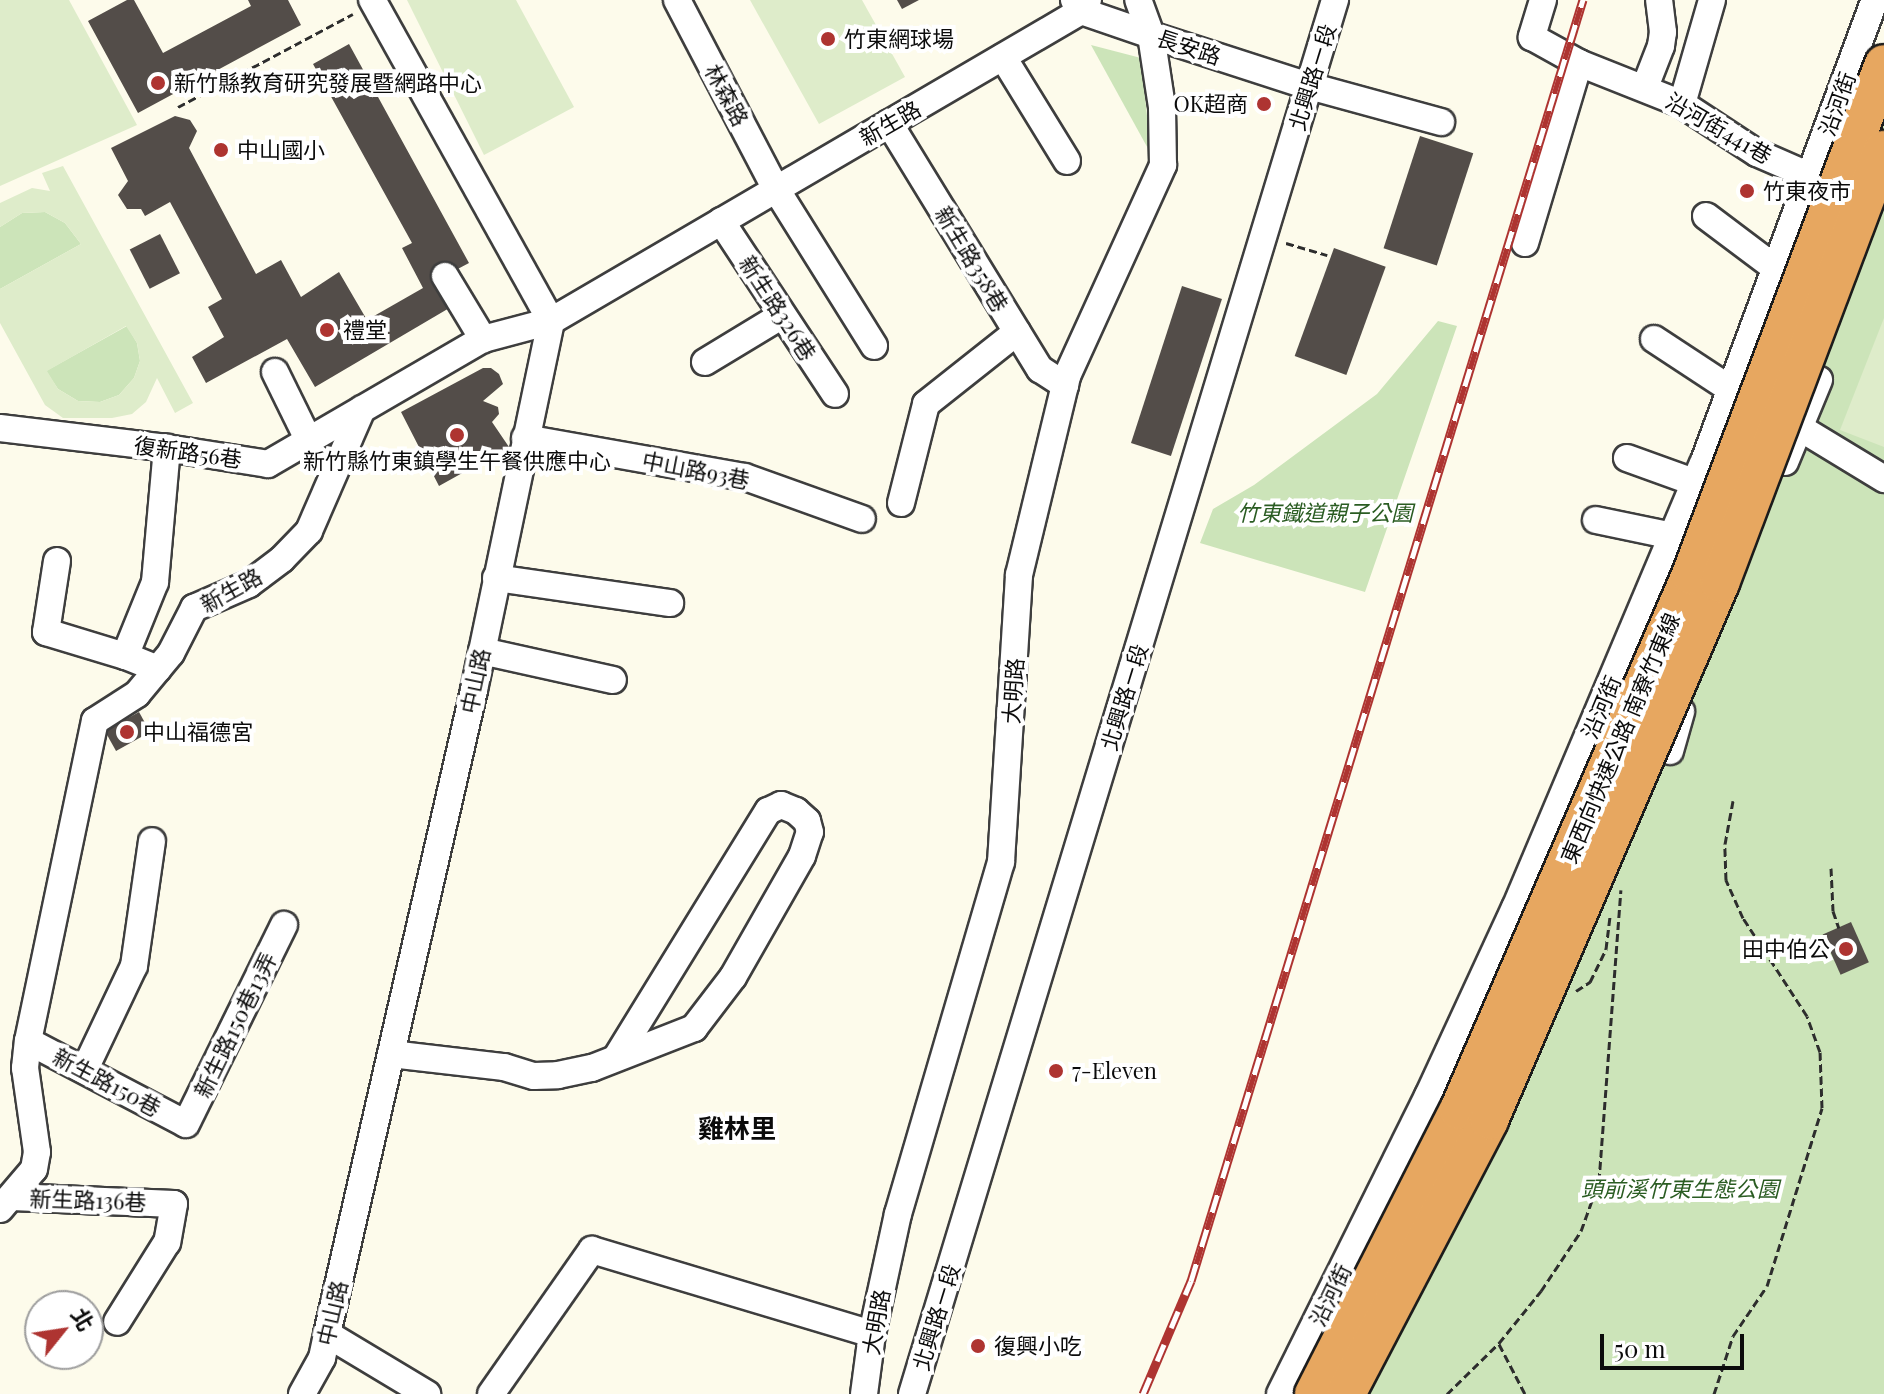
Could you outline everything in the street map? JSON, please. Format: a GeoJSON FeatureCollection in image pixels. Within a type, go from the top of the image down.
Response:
{"type":"FeatureCollection","features":[{"type":"Feature","properties":{"kind":"highway","name":"東西向快速公路 南寮竹東線"},"geometry":{"type":"LineString","coordinates":[[1314,1394],[1459,1110],[1691,575],[1884,64]]}},
{"type":"Feature","properties":{"kind":"highway","name":"東西向快速公路 南寮竹東線"},"geometry":{"type":"LineString","coordinates":[[1346,1394],[1496,1105],[1720,583],[1884,150]]}},
{"type":"Feature","properties":{"kind":"street","name":"林森路"},"geometry":{"type":"LineString","coordinates":[[677,0],[776,189]]}},
{"type":"Feature","properties":{"kind":"street","name":"大明路"},"geometry":{"type":"LineString","coordinates":[[864,1394],[872,1334],[898,1214],[1001,862],[1019,575],[1065,385],[1163,165],[1162,107],[1151,35],[1138,0]]}},
{"type":"Feature","properties":{"kind":"street","name":"北興路ㄧ段"},"geometry":{"type":"LineString","coordinates":[[912,1394],[1335,0]]}},
{"type":"Feature","properties":{"kind":"street","name":"沿河街441巷"},"geometry":{"type":"LineString","coordinates":[[1543,0],[1532,37],[1579,63],[1682,104],[1757,153],[1810,176]]}},
{"type":"Feature","properties":{"kind":"street"},"geometry":{"type":"LineString","coordinates":[[1645,87],[1663,32],[1659,0]]}},
{"type":"Feature","properties":{"kind":"street"},"geometry":{"type":"LineString","coordinates":[[1682,104],[1712,0]]}},
{"type":"Feature","properties":{"kind":"street","name":"沿河街"},"geometry":{"type":"LineString","coordinates":[[1280,1394],[1428,1096],[1509,922],[1696,483],[1875,0]]}},
{"type":"Feature","properties":{"kind":"street"},"geometry":{"type":"LineString","coordinates":[[373,1],[551,321]]}},
{"type":"Feature","properties":{"kind":"street","name":"新生路"},"geometry":{"type":"LineString","coordinates":[[6,1203],[34,1169],[37,1152],[25,1068],[28,1041],[95,721],[137,694],[171,653],[194,608],[249,584],[282,559],[309,531],[362,409],[483,339],[551,321],[1003,57],[1081,4]]}},
{"type":"Feature","properties":{"kind":"street","name":"長安路"},"geometry":{"type":"LineString","coordinates":[[1081,4],[1151,35],[1309,86],[1441,122]]}},
{"type":"Feature","properties":{"kind":"street"},"geometry":{"type":"LineString","coordinates":[[1003,57],[1067,161]]}},
{"type":"Feature","properties":{"kind":"street"},"geometry":{"type":"LineString","coordinates":[[1525,243],[1579,63]]}},
{"type":"Feature","properties":{"kind":"street","name":"新生路358巷"},"geometry":{"type":"LineString","coordinates":[[889,123],[1040,369],[1065,385]]}},
{"type":"Feature","properties":{"kind":"street"},"geometry":{"type":"LineString","coordinates":[[776,189],[874,346]]}},
{"type":"Feature","properties":{"kind":"street"},"geometry":{"type":"LineString","coordinates":[[1706,216],[1774,267]]}},
{"type":"Feature","properties":{"kind":"street","name":"新生路326巷"},"geometry":{"type":"LineString","coordinates":[[721,221],[835,394]]}},
{"type":"Feature","properties":{"kind":"street"},"geometry":{"type":"LineString","coordinates":[[445,276],[483,339]]}},
{"type":"Feature","properties":{"kind":"street"},"geometry":{"type":"LineString","coordinates":[[705,362],[781,316]]}},
{"type":"Feature","properties":{"kind":"street","name":"中山路"},"geometry":{"type":"LineString","coordinates":[[302,1394],[322,1358],[482,651],[551,321]]}},
{"type":"Feature","properties":{"kind":"street"},"geometry":{"type":"LineString","coordinates":[[1751,330],[1774,410],[1798,430],[1884,479]]}},
{"type":"Feature","properties":{"kind":"street"},"geometry":{"type":"LineString","coordinates":[[901,503],[926,404],[1017,332]]}},
{"type":"Feature","properties":{"kind":"street"},"geometry":{"type":"LineString","coordinates":[[1654,339],[1730,389]]}},
{"type":"Feature","properties":{"kind":"street"},"geometry":{"type":"LineString","coordinates":[[275,372],[309,441]]}},
{"type":"Feature","properties":{"kind":"street"},"geometry":{"type":"LineString","coordinates":[[1670,751],[1674,726],[1750,556],[1819,380]]}},
{"type":"Feature","properties":{"kind":"street","name":"復新路56巷"},"geometry":{"type":"LineString","coordinates":[[0,428],[167,448],[268,464],[362,409]]}},
{"type":"Feature","properties":{"kind":"street","name":"中山路93巷"},"geometry":{"type":"LineString","coordinates":[[525,438],[745,477],[862,519]]}},
{"type":"Feature","properties":{"kind":"street"},"geometry":{"type":"LineString","coordinates":[[125,656],[155,582],[167,448]]}},
{"type":"Feature","properties":{"kind":"street"},"geometry":{"type":"LineString","coordinates":[[1627,458],[1696,483]]}},
{"type":"Feature","properties":{"kind":"street"},"geometry":{"type":"LineString","coordinates":[[1596,520],[1673,536]]}},
{"type":"Feature","properties":{"kind":"street"},"geometry":{"type":"LineString","coordinates":[[57,561],[46,632],[158,669]]}},
{"type":"Feature","properties":{"kind":"street"},"geometry":{"type":"LineString","coordinates":[[496,578],[670,603]]}},
{"type":"Feature","properties":{"kind":"street"},"geometry":{"type":"LineString","coordinates":[[482,651],[613,680]]}},
{"type":"Feature","properties":{"kind":"street"},"geometry":{"type":"LineString","coordinates":[[391,1054],[504,1067],[534,1076],[592,1068],[694,1028],[733,977],[808,843],[807,821],[796,811],[781,805],[768,811],[617,1056]]}},
{"type":"Feature","properties":{"kind":"street"},"geometry":{"type":"LineString","coordinates":[[85,1069],[134,966],[152,841]]}},
{"type":"Feature","properties":{"kind":"street","name":"新生路150巷13弄"},"geometry":{"type":"LineString","coordinates":[[186,1124],[284,925]]}},
{"type":"Feature","properties":{"kind":"street","name":"新生路150巷"},"geometry":{"type":"LineString","coordinates":[[28,1041],[186,1124]]}},
{"type":"Feature","properties":{"kind":"street","name":"新生路136巷"},"geometry":{"type":"LineString","coordinates":[[6,1203],[174,1204],[167,1242],[117,1322]]}},
{"type":"Feature","properties":{"kind":"street"},"geometry":{"type":"LineString","coordinates":[[491,1394],[592,1250],[872,1334]]}},
{"type":"Feature","properties":{"kind":"street"},"geometry":{"type":"LineString","coordinates":[[327,1334],[427,1394]]}},
{"type":"Feature","properties":{"kind":"path"},"geometry":{"type":"LineString","coordinates":[[178,107],[373,1]]}},
{"type":"Feature","properties":{"kind":"path"},"geometry":{"type":"LineString","coordinates":[[1263,236],[1327,255]]}},
{"type":"Feature","properties":{"kind":"path"},"geometry":{"type":"LineString","coordinates":[[1714,1394],[1733,1336],[1767,1286],[1822,1108],[1820,1052],[1807,1016],[1743,918],[1726,880],[1725,844],[1733,801]]}},
{"type":"Feature","properties":{"kind":"path"},"geometry":{"type":"LineString","coordinates":[[1831,868],[1833,911],[1839,928]]}},
{"type":"Feature","properties":{"kind":"path"},"geometry":{"type":"LineString","coordinates":[[1447,1394],[1499,1343],[1581,1231],[1599,1181],[1621,885]]}},
{"type":"Feature","properties":{"kind":"path"},"geometry":{"type":"LineString","coordinates":[[1499,1343],[1525,1394]]}},
{"type":"Feature","properties":{"kind":"green space"},"geometry":{"type":"Polygon","coordinates":[[[0,0],[69,0],[137,125],[0,186],[0,0]]]}},
{"type":"Feature","properties":{"kind":"green space"},"geometry":{"type":"Polygon","coordinates":[[[407,0],[516,0],[574,107],[484,155],[407,0]]]}},
{"type":"Feature","properties":{"kind":"green space","name":"竹東網球場"},"geometry":{"type":"Polygon","coordinates":[[[750,0],[862,0],[905,77],[819,124],[750,0]]]}},
{"type":"Feature","properties":{"kind":"green space"},"geometry":{"type":"Polygon","coordinates":[[[1091,45],[1141,58],[1151,154],[1091,45]]]}},
{"type":"Feature","properties":{"kind":"green space","name":"頭前溪竹東生態公園"},"geometry":{"type":"Polygon","coordinates":[[[1884,122],[1884,1394],[1354,1394],[1775,422],[1884,122]]]}},
{"type":"Feature","properties":{"kind":"green space"},"geometry":{"type":"Polygon","coordinates":[[[63,166],[193,403],[175,413],[157,378],[146,402],[132,414],[112,418],[63,418],[45,405],[0,323],[0,289],[81,244],[65,223],[45,212],[22,213],[0,227],[0,203],[32,188],[50,191],[42,173],[63,166]],[[126,326],[47,371],[58,389],[78,401],[100,402],[119,395],[134,378],[140,361],[137,343],[126,326]]]}},
{"type":"Feature","properties":{"kind":"green space"},"geometry":{"type":"Polygon","coordinates":[[[45,212],[65,223],[81,244],[0,289],[0,227],[22,213],[45,212]]]}},
{"type":"Feature","properties":{"kind":"green space"},"geometry":{"type":"Polygon","coordinates":[[[1884,318],[1884,447],[1840,430],[1884,318]]]}},
{"type":"Feature","properties":{"kind":"green space","name":"竹東鐵道親子公園"},"geometry":{"type":"Polygon","coordinates":[[[1438,321],[1457,326],[1365,592],[1200,543],[1213,509],[1254,485],[1377,394],[1438,321]]]}},
{"type":"Feature","properties":{"kind":"green space"},"geometry":{"type":"Polygon","coordinates":[[[127,326],[137,343],[140,361],[134,378],[119,395],[100,402],[78,401],[58,389],[46,371],[127,326]]]}},
{"type":"Feature","properties":{"kind":"building","name":"新竹縣教育研究發展暨網路中心"},"geometry":{"type":"Polygon","coordinates":[[[127,0],[134,0],[163,53],[251,6],[248,0],[288,0],[301,25],[138,113],[88,21],[127,0]]]}},
{"type":"Feature","properties":{"kind":"building"},"geometry":{"type":"Polygon","coordinates":[[[897,0],[919,0],[902,9],[897,0]]]}},
{"type":"Feature","properties":{"kind":"building"},"geometry":{"type":"Polygon","coordinates":[[[349,44],[469,263],[435,281],[451,307],[315,387],[287,339],[206,383],[192,357],[224,337],[208,307],[222,299],[170,202],[145,216],[141,209],[127,209],[118,195],[128,181],[111,148],[175,116],[190,120],[197,131],[189,148],[256,274],[281,260],[301,297],[339,272],[367,320],[423,288],[402,248],[412,243],[313,64],[349,44]]]}},
{"type":"Feature","properties":{"kind":"building"},"geometry":{"type":"Polygon","coordinates":[[[1420,136],[1473,153],[1437,266],[1384,248],[1420,136]]]}},
{"type":"Feature","properties":{"kind":"building"},"geometry":{"type":"Polygon","coordinates":[[[160,234],[180,273],[150,289],[130,249],[160,234]]]}},
{"type":"Feature","properties":{"kind":"building"},"geometry":{"type":"Polygon","coordinates":[[[1334,248],[1386,267],[1346,375],[1295,356],[1334,248]]]}},
{"type":"Feature","properties":{"kind":"building"},"geometry":{"type":"Polygon","coordinates":[[[1182,286],[1222,299],[1171,456],[1131,443],[1182,286]]]}},
{"type":"Feature","properties":{"kind":"building","name":"新竹縣竹東鎮學生午餐供應中心"},"geometry":{"type":"Polygon","coordinates":[[[483,368],[491,368],[499,374],[503,384],[483,401],[498,407],[499,414],[492,422],[509,447],[439,486],[401,412],[483,368]]]}},
{"type":"Feature","properties":{"kind":"building","name":"中山福德宮"},"geometry":{"type":"Polygon","coordinates":[[[139,712],[150,732],[116,751],[105,731],[139,712]]]}},
{"type":"Feature","properties":{"kind":"building","name":"田中伯公"},"geometry":{"type":"Polygon","coordinates":[[[1851,922],[1869,962],[1841,975],[1823,935],[1851,922]]]}},
{"type":"Feature","properties":{"kind":"railway"},"geometry":{"type":"LineString","coordinates":[[1143,1394],[1191,1281],[1583,0]]}},
{"type":"Feature","properties":{"kind":"place","name":"竹東網球場"},"geometry":{"type":"Point","coordinates":[828,39]}},
{"type":"Feature","properties":{"kind":"place","name":"新竹縣教育研究發展暨網路中心"},"geometry":{"type":"Point","coordinates":[158,83]}},
{"type":"Feature","properties":{"kind":"place","name":"OK超商"},"geometry":{"type":"Point","coordinates":[1264,104]}},
{"type":"Feature","properties":{"kind":"place","name":"中山國小"},"geometry":{"type":"Point","coordinates":[221,150]}},
{"type":"Feature","properties":{"kind":"place","name":"竹東夜市"},"geometry":{"type":"Point","coordinates":[1747,191]}},
{"type":"Feature","properties":{"kind":"place","name":"禮堂"},"geometry":{"type":"Point","coordinates":[327,330]}},
{"type":"Feature","properties":{"kind":"place","name":"新竹縣竹東鎮學生午餐供應中心"},"geometry":{"type":"Point","coordinates":[457,435]}},
{"type":"Feature","properties":{"kind":"place","name":"中山福德宮"},"geometry":{"type":"Point","coordinates":[127,732]}},
{"type":"Feature","properties":{"kind":"place","name":"田中伯公"},"geometry":{"type":"Point","coordinates":[1846,949]}},
{"type":"Feature","properties":{"kind":"place","name":"7-Eleven"},"geometry":{"type":"Point","coordinates":[1056,1071]}},
{"type":"Feature","properties":{"kind":"place","name":"復興小吃"},"geometry":{"type":"Point","coordinates":[978,1346]}},
{"type":"Feature","properties":{"kind":"district","name":"雞林里"},"geometry":{"type":"Point","coordinates":[737,1128]}}]}
